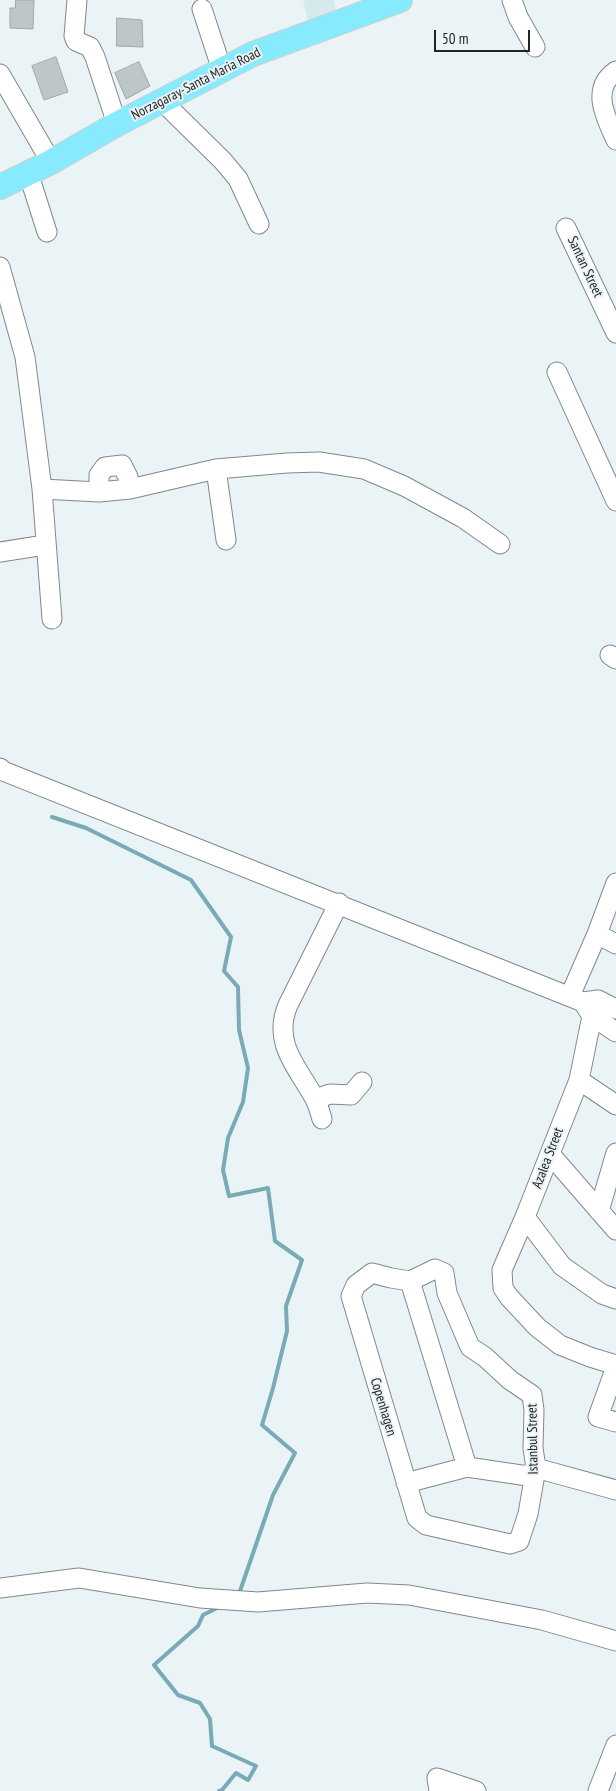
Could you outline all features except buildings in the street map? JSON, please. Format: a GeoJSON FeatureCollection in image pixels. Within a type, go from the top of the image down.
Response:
{"type":"FeatureCollection","features":[{"type":"Feature","properties":{"kind":"main road","name":"Norzagaray-Santa Maria Road"},"geometry":{"type":"LineString","coordinates":[[0,188],[28,172],[51,162],[117,124],[253,54],[400,0]]}},
{"type":"Feature","properties":{"kind":"street"},"geometry":{"type":"LineString","coordinates":[[77,0],[74,36],[76,41],[90,46],[117,124]]}},
{"type":"Feature","properties":{"kind":"street"},"geometry":{"type":"LineString","coordinates":[[512,0],[518,17],[534,47]]}},
{"type":"Feature","properties":{"kind":"street"},"geometry":{"type":"LineString","coordinates":[[202,9],[222,70]]}},
{"type":"Feature","properties":{"kind":"street"},"geometry":{"type":"LineString","coordinates":[[616,71],[609,76],[603,92],[602,109],[616,140]]}},
{"type":"Feature","properties":{"kind":"street"},"geometry":{"type":"LineString","coordinates":[[0,74],[51,162]]}},
{"type":"Feature","properties":{"kind":"street"},"geometry":{"type":"LineString","coordinates":[[162,101],[223,160],[238,179],[259,224]]}},
{"type":"Feature","properties":{"kind":"street"},"geometry":{"type":"LineString","coordinates":[[28,172],[47,232]]}},
{"type":"Feature","properties":{"kind":"street","name":"Santan Street"},"geometry":{"type":"LineString","coordinates":[[566,228],[616,333]]}},
{"type":"Feature","properties":{"kind":"street"},"geometry":{"type":"LineString","coordinates":[[0,267],[25,358],[42,489],[52,619]]}},
{"type":"Feature","properties":{"kind":"street"},"geometry":{"type":"LineString","coordinates":[[557,372],[608,462],[616,501]]}},
{"type":"Feature","properties":{"kind":"street"},"geometry":{"type":"LineString","coordinates":[[42,489],[100,492],[130,489],[216,469],[319,462],[364,469],[412,490],[463,518],[500,544]]}},
{"type":"Feature","properties":{"kind":"street"},"geometry":{"type":"LineString","coordinates":[[100,492],[99,475],[105,467],[122,465],[130,480],[130,489]]}},
{"type":"Feature","properties":{"kind":"street"},"geometry":{"type":"LineString","coordinates":[[216,469],[226,540]]}},
{"type":"Feature","properties":{"kind":"street"},"geometry":{"type":"LineString","coordinates":[[0,552],[45,545]]}},
{"type":"Feature","properties":{"kind":"street"},"geometry":{"type":"LineString","coordinates":[[0,768],[339,903],[582,1004],[616,1032]]}},
{"type":"Feature","properties":{"kind":"street","name":"Azalea Street"},"geometry":{"type":"LineString","coordinates":[[616,883],[597,934],[582,1004],[579,1080],[502,1270],[503,1288],[537,1327],[560,1345],[616,1366]]}},
{"type":"Feature","properties":{"kind":"street"},"geometry":{"type":"LineString","coordinates":[[322,1119],[316,1099],[297,1070],[285,1045],[282,1028],[288,1005],[339,903]]}},
{"type":"Feature","properties":{"kind":"street"},"geometry":{"type":"LineString","coordinates":[[597,934],[616,944]]}},
{"type":"Feature","properties":{"kind":"street"},"geometry":{"type":"LineString","coordinates":[[582,1004],[598,1000],[616,1009]]}},
{"type":"Feature","properties":{"kind":"street"},"geometry":{"type":"LineString","coordinates":[[579,1080],[616,1105]]}},
{"type":"Feature","properties":{"kind":"street"},"geometry":{"type":"LineString","coordinates":[[316,1099],[330,1094],[351,1095],[362,1082]]}},
{"type":"Feature","properties":{"kind":"street"},"geometry":{"type":"LineString","coordinates":[[599,1211],[616,1153]]}},
{"type":"Feature","properties":{"kind":"street"},"geometry":{"type":"LineString","coordinates":[[550,1154],[616,1230]]}},
{"type":"Feature","properties":{"kind":"street"},"geometry":{"type":"LineString","coordinates":[[525,1217],[562,1266],[602,1294],[616,1299]]}},
{"type":"Feature","properties":{"kind":"street","name":"Istanbul Street"},"geometry":{"type":"LineString","coordinates":[[410,1281],[435,1269],[444,1273],[448,1293],[470,1348],[485,1357],[510,1380],[532,1395],[534,1410],[533,1448],[536,1468],[528,1514],[519,1541],[510,1544],[496,1542],[426,1525],[416,1518]]}},
{"type":"Feature","properties":{"kind":"street","name":"Copenhagen"},"geometry":{"type":"LineString","coordinates":[[410,1281],[372,1273],[356,1285],[351,1296],[416,1518]]}},
{"type":"Feature","properties":{"kind":"street"},"geometry":{"type":"LineString","coordinates":[[410,1281],[466,1467]]}},
{"type":"Feature","properties":{"kind":"street"},"geometry":{"type":"LineString","coordinates":[[607,1420],[616,1366]]}},
{"type":"Feature","properties":{"kind":"street"},"geometry":{"type":"LineString","coordinates":[[406,1483],[466,1467],[528,1476],[536,1468],[616,1490]]}},
{"type":"Feature","properties":{"kind":"street"},"geometry":{"type":"LineString","coordinates":[[0,1588],[78,1578],[200,1598],[258,1602],[367,1593],[409,1595],[542,1620],[616,1641]]}},
{"type":"Feature","properties":{"kind":"street"},"geometry":{"type":"LineString","coordinates":[[598,1791],[616,1745]]}},
{"type":"Feature","properties":{"kind":"street"},"geometry":{"type":"LineString","coordinates":[[447,1788],[476,1791]]}},
{"type":"Feature","properties":{"kind":"shaded area"},"geometry":{"type":"Polygon","coordinates":[[[303,0],[334,0],[336,11],[308,20],[303,0]]]}},
{"type":"Feature","properties":{"kind":"waterway"},"geometry":{"type":"LineString","coordinates":[[52,817],[86,828],[191,880],[231,937],[224,971],[238,987],[239,1030],[248,1068],[243,1102],[228,1138],[223,1170],[229,1196],[268,1188],[275,1241],[302,1260],[286,1306],[287,1331],[262,1425],[295,1453],[273,1495],[239,1594]]}},
{"type":"Feature","properties":{"kind":"waterway"},"geometry":{"type":"LineString","coordinates":[[219,1607],[203,1615],[198,1626],[154,1665],[178,1695],[200,1703],[210,1719],[212,1746],[256,1766],[248,1780],[236,1773],[219,1791]]}}]}
